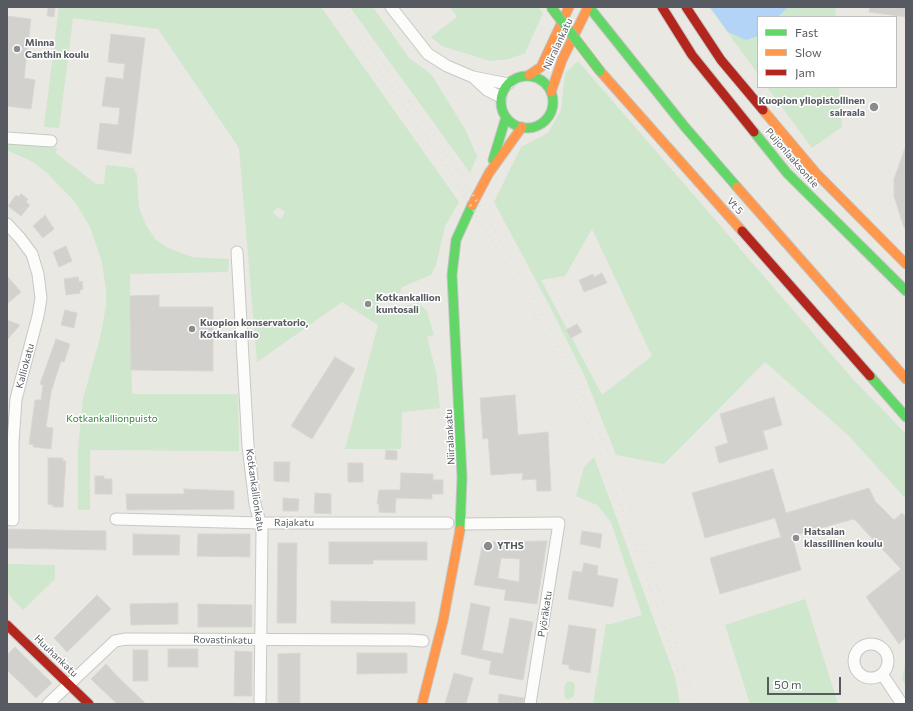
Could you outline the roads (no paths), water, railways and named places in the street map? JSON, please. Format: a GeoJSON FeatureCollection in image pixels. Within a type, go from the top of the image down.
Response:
{"type":"FeatureCollection","features":[{"type":"Feature","properties":{"kind":"main road","name":"Vt 5"},"geometry":{"type":"LineString","coordinates":[[550,7],[600,71],[906,417]]}},
{"type":"Feature","properties":{"kind":"main road","name":"Niiralankatu"},"geometry":{"type":"LineString","coordinates":[[529,75],[541,67],[569,7]]}},
{"type":"Feature","properties":{"kind":"main road","name":"Vt 5"},"geometry":{"type":"LineString","coordinates":[[589,7],[685,127],[906,379]]}},
{"type":"Feature","properties":{"kind":"main road","name":"Niiralankatu"},"geometry":{"type":"LineString","coordinates":[[551,92],[562,60],[589,7]]}},
{"type":"Feature","properties":{"kind":"main road","name":"Puijonlaaksontie"},"geometry":{"type":"LineString","coordinates":[[662,7],[692,55],[787,173],[906,292]]}},
{"type":"Feature","properties":{"kind":"main road","name":"Puijonlaaksontie"},"geometry":{"type":"LineString","coordinates":[[686,7],[721,60],[816,174],[906,264]]}},
{"type":"Feature","properties":{"kind":"main road"},"geometry":{"type":"LineString","coordinates":[[529,75],[541,79],[551,92],[553,105],[547,118],[535,126],[522,127],[511,122],[506,117],[501,107],[501,97],[508,84],[516,77],[529,75]]}},
{"type":"Feature","properties":{"kind":"main road","name":"Niiralankatu"},"geometry":{"type":"LineString","coordinates":[[489,173],[506,117]]}},
{"type":"Feature","properties":{"kind":"main road","name":"Niiralankatu"},"geometry":{"type":"LineString","coordinates":[[422,704],[443,621],[461,524],[462,477],[452,276],[458,232],[489,173],[522,127]]}},
{"type":"Feature","properties":{"kind":"main road","name":"Huuhankatu"},"geometry":{"type":"LineString","coordinates":[[7,625],[89,704]]}},
{"type":"Feature","properties":{"kind":"street"},"geometry":{"type":"LineString","coordinates":[[391,7],[428,54],[447,66],[473,77],[508,84]]}},
{"type":"Feature","properties":{"kind":"street"},"geometry":{"type":"LineString","coordinates":[[473,77],[486,90],[501,97]]}},
{"type":"Feature","properties":{"kind":"street"},"geometry":{"type":"LineString","coordinates":[[7,138],[51,141]]}},
{"type":"Feature","properties":{"kind":"street","name":"Kalliokatu"},"geometry":{"type":"LineString","coordinates":[[7,224],[32,254],[38,274],[41,298],[38,316],[16,399],[10,520]]}},
{"type":"Feature","properties":{"kind":"street","name":"Kotkankallionkatu"},"geometry":{"type":"LineString","coordinates":[[237,252],[248,446],[255,504],[260,522],[260,704]]}},
{"type":"Feature","properties":{"kind":"street","name":"Rajakatu"},"geometry":{"type":"LineString","coordinates":[[116,519],[260,522],[448,523]]}},
{"type":"Feature","properties":{"kind":"street","name":"Pyöräkatu"},"geometry":{"type":"LineString","coordinates":[[461,524],[559,523],[530,704]]}},
{"type":"Feature","properties":{"kind":"street","name":"Rovastinkatu"},"geometry":{"type":"LineString","coordinates":[[48,704],[115,641],[126,638],[423,641]]}},
{"type":"Feature","properties":{"kind":"street"},"geometry":{"type":"LineString","coordinates":[[882,674],[902,704]]}},
{"type":"Feature","properties":{"kind":"water"},"geometry":{"type":"Polygon","coordinates":[[[710,7],[788,7],[779,16],[757,16],[757,36],[746,40],[728,32],[710,7]]]}},
{"type":"Feature","properties":{"kind":"railway"},"geometry":{"type":"LineString","coordinates":[[335,7],[458,184],[533,311],[580,407],[619,501],[663,623],[688,704]]}},
{"type":"Feature","properties":{"kind":"railway"},"geometry":{"type":"LineString","coordinates":[[344,7],[461,175],[538,304],[577,383],[617,473],[646,550],[696,704]]}},
{"type":"Feature","properties":{"kind":"place","name":"Minna Canthin koulu"},"geometry":{"type":"Point","coordinates":[17,49]}},
{"type":"Feature","properties":{"kind":"place","name":"Kuopion yliopistollinen sairaala"},"geometry":{"type":"Point","coordinates":[874,107]}},
{"type":"Feature","properties":{"kind":"place","name":"Kotkankallion kuntosali"},"geometry":{"type":"Point","coordinates":[368,304]}},
{"type":"Feature","properties":{"kind":"place","name":"Kuopion konservatorio, Kotkankallio"},"geometry":{"type":"Point","coordinates":[192,329]}},
{"type":"Feature","properties":{"kind":"place","name":"Hatsalan klassillinen koulu"},"geometry":{"type":"Point","coordinates":[796,538]}},
{"type":"Feature","properties":{"kind":"place","name":"YTHS"},"geometry":{"type":"Point","coordinates":[488,546]}},
{"type":"Feature","properties":{"kind":"park label","name":"Kotkankallionpuisto"},"geometry":{"type":"Point","coordinates":[112,419]}}]}
